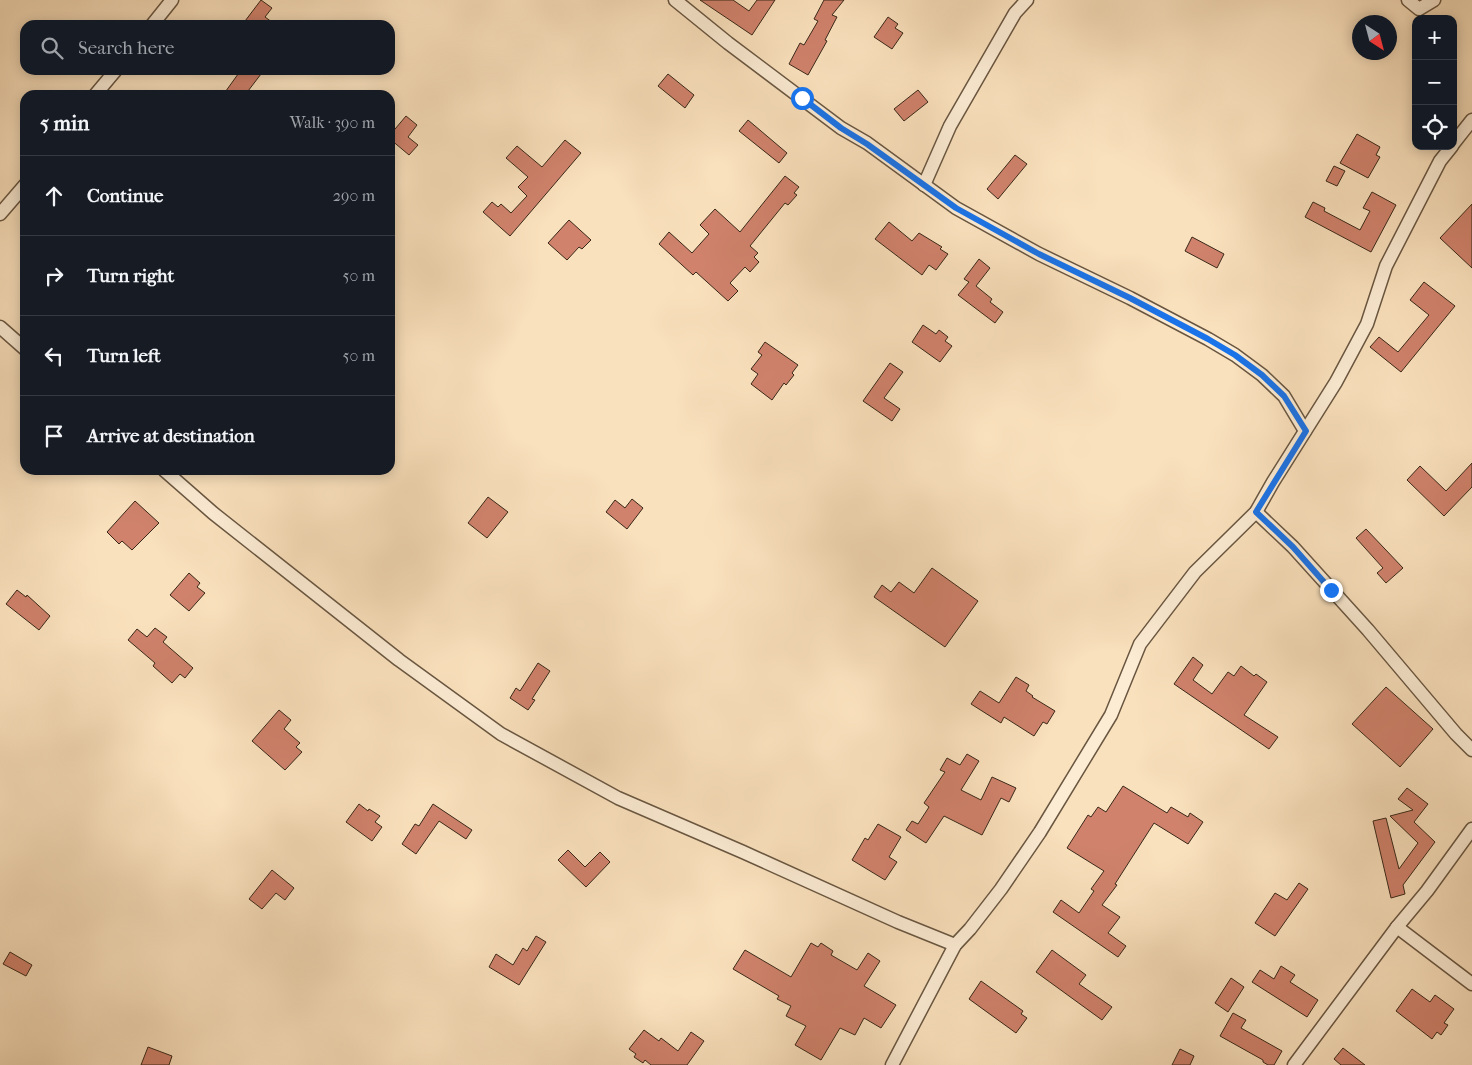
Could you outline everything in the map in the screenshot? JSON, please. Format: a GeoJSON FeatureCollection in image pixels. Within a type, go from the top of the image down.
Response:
{"type":"FeatureCollection","features":[{"type":"Feature","properties":{"kind":"street"},"geometry":{"type":"LineString","coordinates":[[156,20],[172,0]]}},
{"type":"Feature","properties":{"kind":"street"},"geometry":{"type":"LineString","coordinates":[[675,0],[728,43],[841,128],[867,144],[956,208],[1039,254],[1130,298],[1235,355],[1262,375],[1284,396],[1306,431]]}},
{"type":"Feature","properties":{"kind":"street"},"geometry":{"type":"LineString","coordinates":[[924,185],[955,118],[1015,13],[1027,0]]}},
{"type":"Feature","properties":{"kind":"street"},"geometry":{"type":"LineString","coordinates":[[1408,0],[1419,9],[1434,0]]}},
{"type":"Feature","properties":{"kind":"street"},"geometry":{"type":"LineString","coordinates":[[99,90],[112,75]]}},
{"type":"Feature","properties":{"kind":"street"},"geometry":{"type":"LineString","coordinates":[[1457,139],[1472,120]]}},
{"type":"Feature","properties":{"kind":"street"},"geometry":{"type":"LineString","coordinates":[[892,1065],[955,944],[970,929],[1001,889],[1040,832],[1111,715],[1140,644],[1195,572],[1256,512],[1336,382],[1367,324],[1386,266],[1440,161],[1448,150]]}},
{"type":"Feature","properties":{"kind":"street"},"geometry":{"type":"LineString","coordinates":[[0,214],[20,191]]}},
{"type":"Feature","properties":{"kind":"street"},"geometry":{"type":"LineString","coordinates":[[0,327],[20,344]]}},
{"type":"Feature","properties":{"kind":"street"},"geometry":{"type":"LineString","coordinates":[[170,475],[214,513],[399,660],[501,734],[618,798],[898,922],[955,944]]}},
{"type":"Feature","properties":{"kind":"street"},"geometry":{"type":"LineString","coordinates":[[1256,512],[1293,547],[1472,750]]}},
{"type":"Feature","properties":{"kind":"street"},"geometry":{"type":"LineString","coordinates":[[1294,1065],[1472,829]]}},
{"type":"Feature","properties":{"kind":"street"},"geometry":{"type":"LineString","coordinates":[[1397,927],[1472,984]]}},
{"type":"Feature","properties":{"kind":"building"},"geometry":{"type":"Polygon","coordinates":[[[261,0],[272,8],[265,17],[269,20],[246,20],[261,0]]]}},
{"type":"Feature","properties":{"kind":"building"},"geometry":{"type":"Polygon","coordinates":[[[700,0],[733,0],[749,11],[757,0],[775,0],[752,35],[700,0]]]}},
{"type":"Feature","properties":{"kind":"building"},"geometry":{"type":"Polygon","coordinates":[[[824,0],[844,0],[832,15],[837,17],[825,40],[827,41],[808,75],[789,64],[800,43],[804,45],[818,21],[814,19],[824,0]]]}},
{"type":"Feature","properties":{"kind":"building"},"geometry":{"type":"Polygon","coordinates":[[[888,17],[898,24],[895,28],[903,33],[892,49],[874,37],[888,17]]]}},
{"type":"Feature","properties":{"kind":"building"},"geometry":{"type":"Polygon","coordinates":[[[668,74],[694,95],[685,108],[658,86],[668,74]]]}},
{"type":"Feature","properties":{"kind":"building"},"geometry":{"type":"Polygon","coordinates":[[[237,75],[260,75],[249,90],[227,90],[237,75]]]}},
{"type":"Feature","properties":{"kind":"building"},"geometry":{"type":"Polygon","coordinates":[[[918,90],[928,102],[904,121],[894,109],[918,90]]]}},
{"type":"Feature","properties":{"kind":"building"},"geometry":{"type":"Polygon","coordinates":[[[406,116],[417,125],[408,137],[418,145],[409,155],[395,143],[395,129],[406,116]]]}},
{"type":"Feature","properties":{"kind":"building"},"geometry":{"type":"Polygon","coordinates":[[[748,120],[787,153],[779,163],[739,131],[748,120]]]}},
{"type":"Feature","properties":{"kind":"building"},"geometry":{"type":"Polygon","coordinates":[[[1357,134],[1380,147],[1376,155],[1380,157],[1368,178],[1340,163],[1357,134]]]}},
{"type":"Feature","properties":{"kind":"building"},"geometry":{"type":"Polygon","coordinates":[[[565,140],[581,153],[510,236],[483,212],[492,202],[498,207],[501,204],[511,213],[527,196],[518,187],[528,177],[506,158],[517,146],[542,167],[565,140]]]}},
{"type":"Feature","properties":{"kind":"building"},"geometry":{"type":"Polygon","coordinates":[[[1015,155],[1027,164],[998,199],[987,189],[1015,155]]]}},
{"type":"Feature","properties":{"kind":"building"},"geometry":{"type":"Polygon","coordinates":[[[1334,166],[1345,171],[1337,186],[1326,181],[1334,166]]]}},
{"type":"Feature","properties":{"kind":"building"},"geometry":{"type":"Polygon","coordinates":[[[785,176],[799,187],[794,193],[797,195],[788,205],[785,203],[750,246],[758,253],[754,257],[759,262],[750,272],[745,267],[730,283],[738,291],[728,301],[696,272],[693,275],[659,244],[669,232],[692,253],[709,234],[700,225],[715,209],[740,232],[785,176]]]}},
{"type":"Feature","properties":{"kind":"building"},"geometry":{"type":"Polygon","coordinates":[[[1372,192],[1396,205],[1371,252],[1305,217],[1313,202],[1325,208],[1324,211],[1360,230],[1370,211],[1363,208],[1372,192]]]}},
{"type":"Feature","properties":{"kind":"building"},"geometry":{"type":"Polygon","coordinates":[[[1472,204],[1472,268],[1440,238],[1472,204]]]}},
{"type":"Feature","properties":{"kind":"building"},"geometry":{"type":"Polygon","coordinates":[[[569,220],[591,240],[582,249],[579,247],[567,260],[548,243],[569,220]]]}},
{"type":"Feature","properties":{"kind":"building"},"geometry":{"type":"Polygon","coordinates":[[[889,222],[912,241],[919,233],[942,247],[940,249],[948,254],[936,270],[929,265],[922,275],[875,239],[889,222]]]}},
{"type":"Feature","properties":{"kind":"building"},"geometry":{"type":"Polygon","coordinates":[[[1192,237],[1224,254],[1217,268],[1185,251],[1192,237]]]}},
{"type":"Feature","properties":{"kind":"building"},"geometry":{"type":"Polygon","coordinates":[[[979,259],[990,268],[976,286],[992,299],[990,302],[1003,312],[995,323],[958,295],[969,282],[964,279],[979,259]]]}},
{"type":"Feature","properties":{"kind":"building"},"geometry":{"type":"Polygon","coordinates":[[[1424,282],[1455,306],[1401,372],[1370,347],[1379,337],[1398,352],[1429,315],[1410,300],[1424,282]]]}},
{"type":"Feature","properties":{"kind":"building"},"geometry":{"type":"Polygon","coordinates":[[[923,325],[936,334],[939,330],[948,337],[945,341],[952,346],[940,362],[912,342],[923,325]]]}},
{"type":"Feature","properties":{"kind":"building"},"geometry":{"type":"Polygon","coordinates":[[[765,342],[798,365],[792,373],[794,375],[786,385],[784,383],[772,400],[751,384],[758,374],[751,369],[762,355],[758,352],[765,342]]]}},
{"type":"Feature","properties":{"kind":"building"},"geometry":{"type":"Polygon","coordinates":[[[890,363],[903,372],[884,398],[900,409],[892,421],[863,401],[890,363]]]}},
{"type":"Feature","properties":{"kind":"building"},"geometry":{"type":"Polygon","coordinates":[[[1472,463],[1472,487],[1444,516],[1407,480],[1420,466],[1446,491],[1472,463]]]}},
{"type":"Feature","properties":{"kind":"building"},"geometry":{"type":"Polygon","coordinates":[[[488,497],[508,512],[487,538],[468,523],[488,497]]]}},
{"type":"Feature","properties":{"kind":"building"},"geometry":{"type":"Polygon","coordinates":[[[632,499],[643,508],[627,529],[606,512],[615,500],[625,508],[632,499]]]}},
{"type":"Feature","properties":{"kind":"building"},"geometry":{"type":"Polygon","coordinates":[[[135,501],[159,523],[132,550],[122,541],[119,544],[107,532],[135,501]]]}},
{"type":"Feature","properties":{"kind":"building"},"geometry":{"type":"Polygon","coordinates":[[[1366,529],[1403,568],[1386,583],[1377,573],[1383,568],[1356,538],[1366,529]]]}},
{"type":"Feature","properties":{"kind":"building"},"geometry":{"type":"Polygon","coordinates":[[[932,568],[978,601],[945,647],[874,597],[882,585],[891,592],[899,582],[914,593],[932,568]]]}},
{"type":"Feature","properties":{"kind":"building"},"geometry":{"type":"Polygon","coordinates":[[[189,573],[200,583],[197,587],[205,593],[189,611],[170,595],[189,573]]]}},
{"type":"Feature","properties":{"kind":"building"},"geometry":{"type":"Polygon","coordinates":[[[17,590],[26,597],[27,595],[50,616],[39,630],[6,604],[17,590]]]}},
{"type":"Feature","properties":{"kind":"building"},"geometry":{"type":"Polygon","coordinates":[[[155,628],[167,637],[163,642],[193,668],[185,678],[180,674],[172,683],[153,666],[155,663],[128,640],[137,629],[147,637],[155,628]]]}},
{"type":"Feature","properties":{"kind":"building"},"geometry":{"type":"Polygon","coordinates":[[[1193,657],[1203,665],[1193,680],[1212,694],[1228,672],[1234,676],[1241,666],[1254,676],[1256,674],[1267,682],[1244,715],[1278,737],[1269,749],[1174,684],[1193,657]]]}},
{"type":"Feature","properties":{"kind":"building"},"geometry":{"type":"Polygon","coordinates":[[[538,663],[550,671],[532,699],[535,700],[528,710],[510,698],[516,688],[520,691],[538,663]]]}},
{"type":"Feature","properties":{"kind":"building"},"geometry":{"type":"Polygon","coordinates":[[[1016,677],[1029,685],[1026,691],[1032,697],[1055,711],[1047,724],[1043,722],[1034,736],[1004,717],[1001,723],[971,704],[980,691],[999,703],[1016,677]]]}},
{"type":"Feature","properties":{"kind":"building"},"geometry":{"type":"Polygon","coordinates":[[[1386,687],[1433,729],[1400,767],[1352,724],[1386,687]]]}},
{"type":"Feature","properties":{"kind":"building"},"geometry":{"type":"Polygon","coordinates":[[[279,710],[291,720],[284,729],[300,743],[296,747],[302,752],[285,770],[252,741],[279,710]]]}},
{"type":"Feature","properties":{"kind":"building"},"geometry":{"type":"Polygon","coordinates":[[[967,754],[979,761],[961,790],[981,800],[992,777],[1016,788],[1009,802],[1001,798],[982,835],[944,816],[926,843],[906,830],[912,821],[918,824],[929,807],[924,803],[945,772],[940,770],[947,758],[960,765],[967,754]]]}},
{"type":"Feature","properties":{"kind":"building"},"geometry":{"type":"Polygon","coordinates":[[[1123,786],[1167,813],[1171,807],[1188,817],[1190,813],[1203,822],[1188,844],[1154,823],[1115,884],[1117,885],[1102,905],[1120,917],[1108,933],[1126,946],[1118,957],[1053,912],[1061,900],[1079,913],[1094,891],[1091,889],[1104,871],[1067,848],[1088,815],[1091,817],[1098,807],[1106,812],[1123,786]]]}},
{"type":"Feature","properties":{"kind":"building"},"geometry":{"type":"Polygon","coordinates":[[[1407,788],[1428,804],[1414,822],[1435,842],[1403,885],[1405,894],[1391,898],[1373,821],[1386,818],[1399,869],[1418,843],[1390,816],[1413,810],[1398,799],[1407,788]]]}},
{"type":"Feature","properties":{"kind":"building"},"geometry":{"type":"Polygon","coordinates":[[[359,804],[368,811],[369,809],[380,816],[375,822],[382,827],[372,841],[346,822],[359,804]]]}},
{"type":"Feature","properties":{"kind":"building"},"geometry":{"type":"Polygon","coordinates":[[[433,804],[472,830],[466,839],[439,821],[416,854],[402,844],[415,824],[419,826],[433,804]]]}},
{"type":"Feature","properties":{"kind":"building"},"geometry":{"type":"Polygon","coordinates":[[[878,824],[901,837],[889,857],[897,862],[885,880],[852,860],[865,838],[868,840],[878,824]]]}},
{"type":"Feature","properties":{"kind":"building"},"geometry":{"type":"Polygon","coordinates":[[[568,850],[585,867],[600,852],[610,862],[586,887],[558,860],[568,850]]]}},
{"type":"Feature","properties":{"kind":"building"},"geometry":{"type":"Polygon","coordinates":[[[272,870],[294,888],[285,900],[276,893],[262,909],[249,899],[272,870]]]}},
{"type":"Feature","properties":{"kind":"building"},"geometry":{"type":"Polygon","coordinates":[[[1299,883],[1308,889],[1275,936],[1255,923],[1275,893],[1287,900],[1299,883]]]}},
{"type":"Feature","properties":{"kind":"building"},"geometry":{"type":"Polygon","coordinates":[[[536,936],[546,942],[519,985],[489,967],[496,954],[513,965],[523,948],[527,951],[536,936]]]}},
{"type":"Feature","properties":{"kind":"building"},"geometry":{"type":"Polygon","coordinates":[[[811,943],[818,947],[821,943],[833,951],[831,955],[857,970],[868,953],[880,961],[864,986],[896,1005],[881,1028],[864,1018],[855,1035],[840,1028],[821,1060],[795,1045],[806,1026],[786,1016],[791,1006],[777,999],[779,996],[733,969],[745,950],[791,977],[811,943]]]}},
{"type":"Feature","properties":{"kind":"building"},"geometry":{"type":"Polygon","coordinates":[[[1052,950],[1086,975],[1079,984],[1112,1007],[1102,1020],[1036,972],[1052,950]]]}},
{"type":"Feature","properties":{"kind":"building"},"geometry":{"type":"Polygon","coordinates":[[[10,952],[32,965],[26,976],[3,964],[10,952]]]}},
{"type":"Feature","properties":{"kind":"building"},"geometry":{"type":"Polygon","coordinates":[[[1281,966],[1295,975],[1290,982],[1318,1000],[1307,1017],[1252,982],[1260,970],[1274,979],[1281,966]]]}},
{"type":"Feature","properties":{"kind":"building"},"geometry":{"type":"Polygon","coordinates":[[[1231,978],[1244,987],[1228,1012],[1215,1003],[1231,978]]]}},
{"type":"Feature","properties":{"kind":"building"},"geometry":{"type":"Polygon","coordinates":[[[981,981],[1023,1011],[1021,1014],[1027,1018],[1016,1033],[969,999],[981,981]]]}},
{"type":"Feature","properties":{"kind":"building"},"geometry":{"type":"Polygon","coordinates":[[[1412,989],[1430,1002],[1435,995],[1454,1009],[1444,1023],[1448,1025],[1441,1035],[1437,1032],[1432,1039],[1396,1011],[1412,989]]]}},
{"type":"Feature","properties":{"kind":"building"},"geometry":{"type":"Polygon","coordinates":[[[1233,1013],[1246,1020],[1241,1028],[1282,1051],[1274,1065],[1268,1065],[1263,1060],[1220,1036],[1233,1013]]]}},
{"type":"Feature","properties":{"kind":"building"},"geometry":{"type":"Polygon","coordinates":[[[644,1030],[659,1041],[661,1038],[678,1051],[691,1032],[704,1041],[687,1065],[651,1065],[645,1060],[643,1063],[634,1057],[636,1054],[629,1049],[644,1030]]]}},
{"type":"Feature","properties":{"kind":"building"},"geometry":{"type":"Polygon","coordinates":[[[148,1047],[172,1056],[169,1065],[141,1065],[148,1047]]]}},
{"type":"Feature","properties":{"kind":"building"},"geometry":{"type":"Polygon","coordinates":[[[1343,1048],[1365,1065],[1341,1065],[1334,1059],[1343,1048]]]}},
{"type":"Feature","properties":{"kind":"building"},"geometry":{"type":"Polygon","coordinates":[[[1180,1049],[1194,1056],[1190,1065],[1172,1065],[1180,1049]]]}},
{"type":"Feature","properties":{"kind":"route"},"geometry":{"type":"LineString","coordinates":[[802,98],[841,128],[867,144],[956,208],[1039,254],[1130,298],[1208,339],[1235,355],[1262,375],[1284,396],[1306,431],[1256,512],[1293,547],[1331,590]]}}]}
